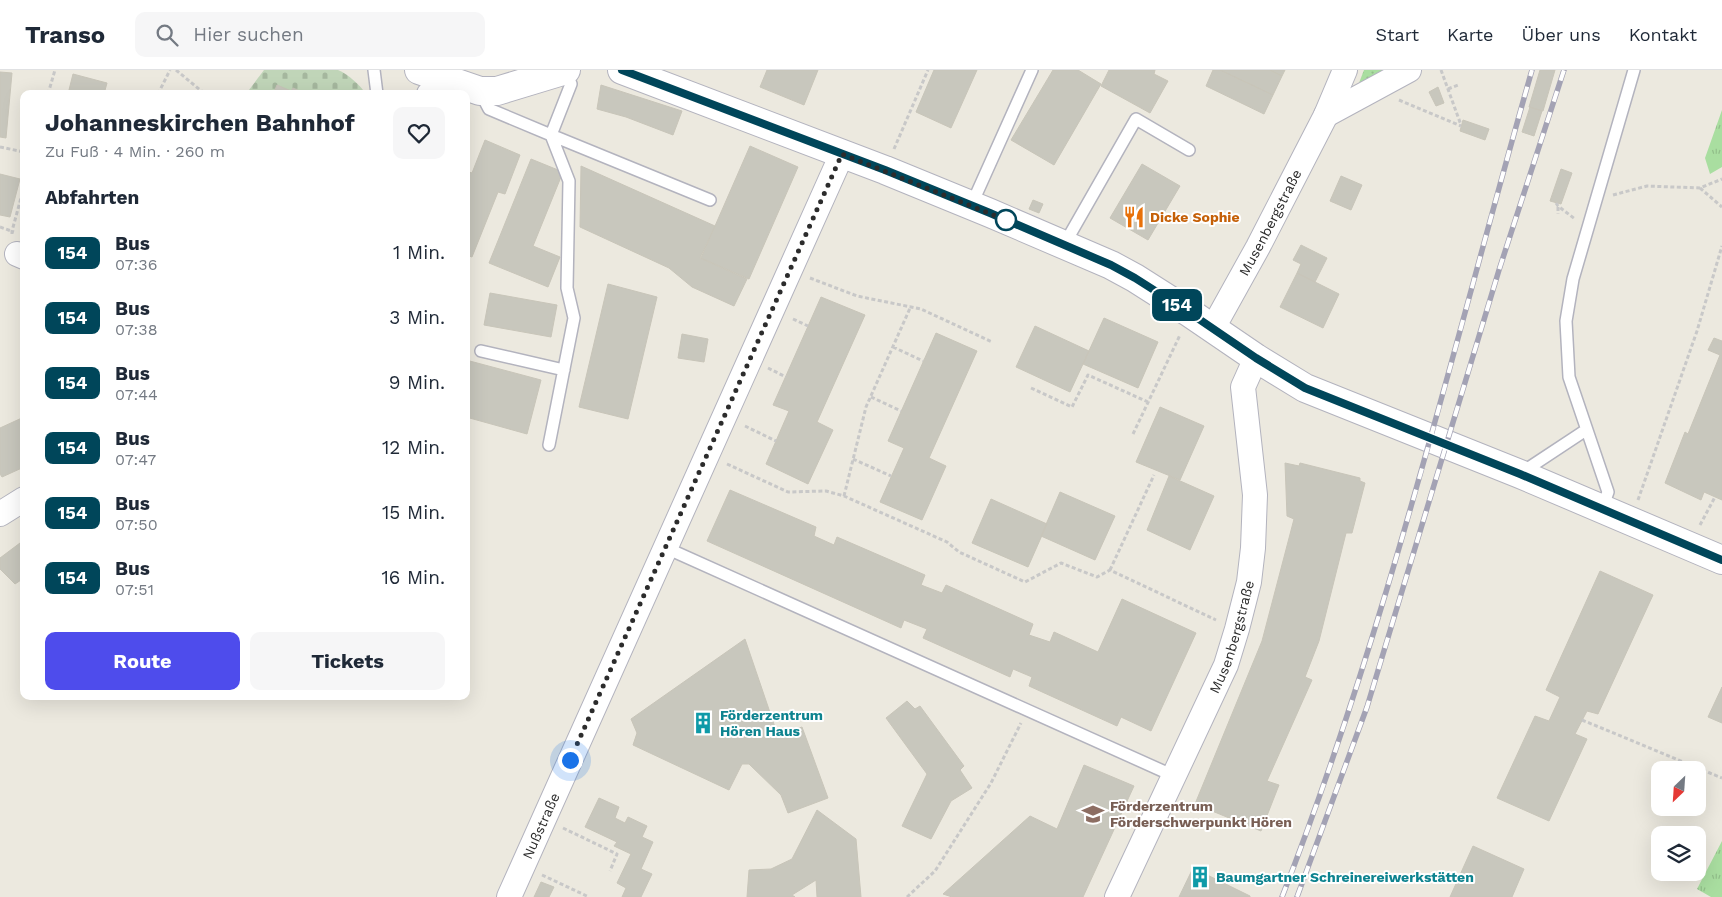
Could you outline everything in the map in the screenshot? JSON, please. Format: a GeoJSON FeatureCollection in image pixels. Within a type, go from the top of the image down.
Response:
{"type":"FeatureCollection","features":[{"type":"Feature","properties":{"kind":"street"},"geometry":{"type":"LineString","coordinates":[[429,80],[480,91],[497,91],[566,70]]}},
{"type":"Feature","properties":{"kind":"street"},"geometry":{"type":"LineString","coordinates":[[622,70],[885,170],[1111,265],[1135,278],[1305,388],[1520,474],[1722,560]]}},
{"type":"Feature","properties":{"kind":"street","name":"Musenbergstraße"},"geometry":{"type":"LineString","coordinates":[[1213,328],[1262,240],[1326,116],[1346,70]]}},
{"type":"Feature","properties":{"kind":"street"},"geometry":{"type":"LineString","coordinates":[[1326,116],[1408,70]]}},
{"type":"Feature","properties":{"kind":"street","name":"Nußstraße"},"geometry":{"type":"LineString","coordinates":[[509,897],[842,154]]}},
{"type":"Feature","properties":{"kind":"street","name":"Musenbergstraße"},"geometry":{"type":"LineString","coordinates":[[1117,897],[1226,664],[1237,630],[1249,582],[1253,548],[1255,495],[1243,387],[1256,358]]}},
{"type":"Feature","properties":{"kind":"street"},"geometry":{"type":"LineString","coordinates":[[0,514],[20,502]]}},
{"type":"Feature","properties":{"kind":"lane"},"geometry":{"type":"LineString","coordinates":[[374,70],[376,90]]}},
{"type":"Feature","properties":{"kind":"lane"},"geometry":{"type":"LineString","coordinates":[[549,445],[574,318],[567,288],[569,181],[551,135],[571,84],[566,70]]}},
{"type":"Feature","properties":{"kind":"lane"},"geometry":{"type":"LineString","coordinates":[[971,206],[1032,70]]}},
{"type":"Feature","properties":{"kind":"lane"},"geometry":{"type":"LineString","coordinates":[[1602,510],[1608,492],[1569,377],[1566,321],[1573,279],[1634,70]]}},
{"type":"Feature","properties":{"kind":"lane"},"geometry":{"type":"LineString","coordinates":[[480,91],[489,109],[710,200]]}},
{"type":"Feature","properties":{"kind":"lane"},"geometry":{"type":"LineString","coordinates":[[1064,245],[1136,119],[1189,150]]}},
{"type":"Feature","properties":{"kind":"lane"},"geometry":{"type":"LineString","coordinates":[[481,351],[564,370]]}},
{"type":"Feature","properties":{"kind":"lane"},"geometry":{"type":"LineString","coordinates":[[1520,474],[1586,430]]}},
{"type":"Feature","properties":{"kind":"lane"},"geometry":{"type":"LineString","coordinates":[[664,548],[1174,776]]}},
{"type":"Feature","properties":{"kind":"path"},"geometry":{"type":"LineString","coordinates":[[49,90],[55,70]]}},
{"type":"Feature","properties":{"kind":"path"},"geometry":{"type":"LineString","coordinates":[[160,90],[170,70]]}},
{"type":"Feature","properties":{"kind":"path"},"geometry":{"type":"LineString","coordinates":[[176,70],[200,90]]}},
{"type":"Feature","properties":{"kind":"path"},"geometry":{"type":"LineString","coordinates":[[885,170],[928,70]]}},
{"type":"Feature","properties":{"kind":"path"},"geometry":{"type":"LineString","coordinates":[[1374,90],[1461,126],[1441,70]]}},
{"type":"Feature","properties":{"kind":"path"},"geometry":{"type":"LineString","coordinates":[[1448,89],[1458,85]]}},
{"type":"Feature","properties":{"kind":"path"},"geometry":{"type":"LineString","coordinates":[[0,147],[20,151]]}},
{"type":"Feature","properties":{"kind":"path"},"geometry":{"type":"LineString","coordinates":[[1597,196],[1606,197],[1647,186],[1700,188],[1722,178]]}},
{"type":"Feature","properties":{"kind":"path"},"geometry":{"type":"LineString","coordinates":[[1700,188],[1722,206]]}},
{"type":"Feature","properties":{"kind":"path"},"geometry":{"type":"LineString","coordinates":[[20,202],[12,231],[20,255]]}},
{"type":"Feature","properties":{"kind":"path"},"geometry":{"type":"LineString","coordinates":[[1558,214],[1557,204],[1587,228]]}},
{"type":"Feature","properties":{"kind":"path"},"geometry":{"type":"LineString","coordinates":[[1630,521],[1697,331],[1722,246]]}},
{"type":"Feature","properties":{"kind":"path"},"geometry":{"type":"LineString","coordinates":[[789,269],[830,287],[857,296],[921,309],[947,319],[992,342]]}},
{"type":"Feature","properties":{"kind":"path"},"geometry":{"type":"LineString","coordinates":[[844,496],[866,407],[911,306]]}},
{"type":"Feature","properties":{"kind":"path"},"geometry":{"type":"LineString","coordinates":[[893,347],[923,361]]}},
{"type":"Feature","properties":{"kind":"path"},"geometry":{"type":"LineString","coordinates":[[1031,388],[1072,407],[1088,375],[1148,402]]}},
{"type":"Feature","properties":{"kind":"path"},"geometry":{"type":"LineString","coordinates":[[871,397],[901,411]]}},
{"type":"Feature","properties":{"kind":"path"},"geometry":{"type":"LineString","coordinates":[[723,416],[776,440]]}},
{"type":"Feature","properties":{"kind":"path"},"geometry":{"type":"LineString","coordinates":[[706,455],[788,492],[826,491],[844,496],[947,542],[959,552],[1025,582],[1061,563],[1097,578],[1110,570],[1154,475]]}},
{"type":"Feature","properties":{"kind":"path"},"geometry":{"type":"LineString","coordinates":[[853,459],[891,476]]}},
{"type":"Feature","properties":{"kind":"path"},"geometry":{"type":"LineString","coordinates":[[1110,570],[1237,630]]}},
{"type":"Feature","properties":{"kind":"path"},"geometry":{"type":"LineString","coordinates":[[907,897],[935,871],[991,783],[1028,710]]}},
{"type":"Feature","properties":{"kind":"path"},"geometry":{"type":"LineString","coordinates":[[1582,720],[1722,778]]}},
{"type":"Feature","properties":{"kind":"path"},"geometry":{"type":"LineString","coordinates":[[543,819],[617,854],[610,871]]}},
{"type":"Feature","properties":{"kind":"path"},"geometry":{"type":"LineString","coordinates":[[522,866],[590,897]]}},
{"type":"Feature","properties":{"kind":"green space"},"geometry":{"type":"Polygon","coordinates":[[[264,70],[338,70],[354,80],[363,90],[249,90],[264,70]]]}},
{"type":"Feature","properties":{"kind":"green space"},"geometry":{"type":"Polygon","coordinates":[[[1364,70],[1383,70],[1359,83],[1364,70]]]}},
{"type":"Feature","properties":{"kind":"green space"},"geometry":{"type":"Polygon","coordinates":[[[1722,110],[1722,167],[1710,174],[1705,158],[1722,110]]]}},
{"type":"Feature","properties":{"kind":"green space"},"geometry":{"type":"Polygon","coordinates":[[[1722,841],[1722,897],[1711,897],[1697,889],[1701,881],[1706,881],[1706,872],[1722,841]]]}},
{"type":"Feature","properties":{"kind":"building"},"geometry":{"type":"Polygon","coordinates":[[[767,70],[818,70],[804,105],[760,87],[767,70]]]}},
{"type":"Feature","properties":{"kind":"building"},"geometry":{"type":"Polygon","coordinates":[[[934,70],[977,70],[951,128],[916,112],[934,70]]]}},
{"type":"Feature","properties":{"kind":"building"},"geometry":{"type":"Polygon","coordinates":[[[1053,70],[1078,70],[1101,84],[1054,165],[1011,140],[1053,70]]]}},
{"type":"Feature","properties":{"kind":"building"},"geometry":{"type":"Polygon","coordinates":[[[1109,70],[1155,70],[1154,74],[1168,81],[1150,113],[1101,86],[1109,70]]]}},
{"type":"Feature","properties":{"kind":"building"},"geometry":{"type":"Polygon","coordinates":[[[1213,70],[1220,70],[1273,95],[1264,114],[1206,86],[1213,70]]]}},
{"type":"Feature","properties":{"kind":"building"},"geometry":{"type":"Polygon","coordinates":[[[1220,70],[1270,70],[1282,76],[1273,95],[1220,70]]]}},
{"type":"Feature","properties":{"kind":"building"},"geometry":{"type":"Polygon","coordinates":[[[1270,70],[1285,70],[1282,76],[1270,70]]]}},
{"type":"Feature","properties":{"kind":"building"},"geometry":{"type":"Polygon","coordinates":[[[1540,70],[1555,70],[1543,111],[1529,107],[1540,70]]]}},
{"type":"Feature","properties":{"kind":"building"},"geometry":{"type":"Polygon","coordinates":[[[0,72],[12,73],[6,138],[0,137],[0,72]]]}},
{"type":"Feature","properties":{"kind":"building"},"geometry":{"type":"Polygon","coordinates":[[[73,74],[107,83],[105,90],[69,90],[73,74]]]}},
{"type":"Feature","properties":{"kind":"building"},"geometry":{"type":"Polygon","coordinates":[[[277,85],[289,90],[275,90],[277,85]]]}},
{"type":"Feature","properties":{"kind":"building"},"geometry":{"type":"Polygon","coordinates":[[[601,85],[682,111],[673,135],[626,117],[597,109],[601,85]]]}},
{"type":"Feature","properties":{"kind":"building"},"geometry":{"type":"Polygon","coordinates":[[[1438,87],[1444,103],[1436,106],[1429,92],[1438,87]]]}},
{"type":"Feature","properties":{"kind":"building"},"geometry":{"type":"Polygon","coordinates":[[[1530,107],[1542,111],[1534,136],[1522,132],[1530,107]]]}},
{"type":"Feature","properties":{"kind":"building"},"geometry":{"type":"Polygon","coordinates":[[[1463,120],[1489,129],[1485,140],[1460,131],[1463,120]]]}},
{"type":"Feature","properties":{"kind":"building"},"geometry":{"type":"Polygon","coordinates":[[[485,140],[520,155],[505,194],[498,192],[472,257],[470,256],[470,172],[472,173],[485,140]]]}},
{"type":"Feature","properties":{"kind":"building"},"geometry":{"type":"Polygon","coordinates":[[[750,146],[798,167],[749,279],[701,258],[750,146]]]}},
{"type":"Feature","properties":{"kind":"building"},"geometry":{"type":"Polygon","coordinates":[[[531,159],[563,172],[533,246],[560,257],[548,287],[489,263],[531,159]]]}},
{"type":"Feature","properties":{"kind":"building"},"geometry":{"type":"Polygon","coordinates":[[[1142,164],[1180,186],[1148,240],[1110,218],[1142,164]]]}},
{"type":"Feature","properties":{"kind":"building"},"geometry":{"type":"Polygon","coordinates":[[[581,166],[715,226],[700,258],[747,279],[734,306],[692,287],[669,268],[580,227],[581,166]]]}},
{"type":"Feature","properties":{"kind":"building"},"geometry":{"type":"Polygon","coordinates":[[[1561,169],[1572,173],[1561,204],[1550,201],[1561,169]]]}},
{"type":"Feature","properties":{"kind":"building"},"geometry":{"type":"Polygon","coordinates":[[[0,174],[20,179],[10,217],[0,215],[0,174]]]}},
{"type":"Feature","properties":{"kind":"building"},"geometry":{"type":"Polygon","coordinates":[[[1341,176],[1362,185],[1351,210],[1330,201],[1341,176]]]}},
{"type":"Feature","properties":{"kind":"building"},"geometry":{"type":"Polygon","coordinates":[[[1033,200],[1043,204],[1039,213],[1029,209],[1033,200]]]}},
{"type":"Feature","properties":{"kind":"building"},"geometry":{"type":"Polygon","coordinates":[[[1301,245],[1327,258],[1315,282],[1297,273],[1301,264],[1293,260],[1301,245]]]}},
{"type":"Feature","properties":{"kind":"building"},"geometry":{"type":"Polygon","coordinates":[[[1297,273],[1339,294],[1323,328],[1280,307],[1297,273]]]}},
{"type":"Feature","properties":{"kind":"building"},"geometry":{"type":"Polygon","coordinates":[[[608,284],[657,297],[628,419],[579,407],[608,284]]]}},
{"type":"Feature","properties":{"kind":"building"},"geometry":{"type":"Polygon","coordinates":[[[490,293],[557,305],[551,337],[484,325],[490,293]]]}},
{"type":"Feature","properties":{"kind":"building"},"geometry":{"type":"Polygon","coordinates":[[[821,297],[865,315],[817,422],[833,430],[808,484],[766,464],[789,411],[773,405],[821,297]]]}},
{"type":"Feature","properties":{"kind":"building"},"geometry":{"type":"Polygon","coordinates":[[[1104,318],[1158,342],[1138,388],[1083,364],[1104,318]]]}},
{"type":"Feature","properties":{"kind":"building"},"geometry":{"type":"Polygon","coordinates":[[[1035,326],[1089,351],[1070,392],[1016,367],[1035,326]]]}},
{"type":"Feature","properties":{"kind":"building"},"geometry":{"type":"Polygon","coordinates":[[[936,333],[977,351],[929,458],[946,466],[922,520],[880,502],[904,448],[888,441],[936,333]]]}},
{"type":"Feature","properties":{"kind":"building"},"geometry":{"type":"Polygon","coordinates":[[[682,334],[708,339],[704,362],[678,358],[682,334]]]}},
{"type":"Feature","properties":{"kind":"building"},"geometry":{"type":"Polygon","coordinates":[[[1714,338],[1722,341],[1722,500],[1704,492],[1701,500],[1665,483],[1685,432],[1688,434],[1720,355],[1708,350],[1714,338]]]}},
{"type":"Feature","properties":{"kind":"building"},"geometry":{"type":"Polygon","coordinates":[[[470,361],[541,380],[527,434],[470,418],[470,361]]]}},
{"type":"Feature","properties":{"kind":"building"},"geometry":{"type":"Polygon","coordinates":[[[1160,407],[1204,426],[1180,480],[1136,462],[1160,407]]]}},
{"type":"Feature","properties":{"kind":"building"},"geometry":{"type":"Polygon","coordinates":[[[20,419],[20,469],[2,477],[0,474],[0,428],[20,419]]]}},
{"type":"Feature","properties":{"kind":"building"},"geometry":{"type":"Polygon","coordinates":[[[1285,463],[1299,466],[1300,463],[1360,478],[1360,481],[1365,483],[1352,533],[1346,533],[1319,641],[1305,677],[1312,680],[1267,781],[1279,785],[1261,831],[1195,804],[1262,641],[1294,519],[1287,516],[1285,463]]]}},
{"type":"Feature","properties":{"kind":"building"},"geometry":{"type":"Polygon","coordinates":[[[1169,476],[1214,496],[1190,550],[1147,530],[1169,476]]]}},
{"type":"Feature","properties":{"kind":"building"},"geometry":{"type":"Polygon","coordinates":[[[730,490],[816,527],[814,536],[834,545],[837,537],[925,575],[921,585],[942,593],[946,585],[1033,624],[1029,635],[1050,642],[1054,632],[1098,652],[1122,599],[1196,633],[1151,731],[1121,717],[1117,726],[1029,686],[1032,677],[1013,669],[1010,677],[923,638],[927,629],[904,620],[901,628],[707,541],[730,490]]]}},
{"type":"Feature","properties":{"kind":"building"},"geometry":{"type":"Polygon","coordinates":[[[1060,492],[1115,516],[1095,560],[1041,536],[1060,492]]]}},
{"type":"Feature","properties":{"kind":"building"},"geometry":{"type":"Polygon","coordinates":[[[991,499],[1047,524],[1028,567],[972,543],[991,499]]]}},
{"type":"Feature","properties":{"kind":"building"},"geometry":{"type":"Polygon","coordinates":[[[20,543],[20,581],[15,584],[0,569],[0,558],[20,543]]]}},
{"type":"Feature","properties":{"kind":"building"},"geometry":{"type":"Polygon","coordinates":[[[1600,571],[1653,595],[1598,714],[1587,711],[1575,734],[1587,739],[1549,821],[1497,798],[1535,716],[1549,721],[1560,697],[1546,690],[1600,571]]]}},
{"type":"Feature","properties":{"kind":"building","name":"Förderzentrum Hören Haus"},"geometry":{"type":"Polygon","coordinates":[[[745,639],[778,736],[802,727],[828,798],[788,813],[781,795],[749,764],[742,764],[729,790],[633,745],[637,733],[631,719],[745,639]]]}},
{"type":"Feature","properties":{"kind":"building"},"geometry":{"type":"Polygon","coordinates":[[[1722,687],[1722,723],[1708,717],[1722,687]]]}},
{"type":"Feature","properties":{"kind":"building"},"geometry":{"type":"Polygon","coordinates":[[[907,701],[915,709],[920,706],[964,766],[960,770],[972,788],[951,801],[931,839],[902,826],[927,774],[886,718],[907,701]]]}},
{"type":"Feature","properties":{"kind":"building"},"geometry":{"type":"Polygon","coordinates":[[[1084,765],[1134,786],[1083,897],[952,897],[943,894],[1030,816],[1057,829],[1084,765]]]}},
{"type":"Feature","properties":{"kind":"building"},"geometry":{"type":"Polygon","coordinates":[[[599,798],[619,807],[615,818],[625,823],[628,817],[647,826],[642,837],[653,842],[641,869],[652,874],[641,897],[622,897],[626,888],[617,883],[631,854],[614,846],[617,842],[585,827],[599,798]]]}},
{"type":"Feature","properties":{"kind":"building"},"geometry":{"type":"Polygon","coordinates":[[[817,810],[856,839],[861,897],[817,897],[816,880],[792,895],[795,897],[747,897],[749,870],[771,869],[792,859],[817,810]]]}},
{"type":"Feature","properties":{"kind":"building"},"geometry":{"type":"Polygon","coordinates":[[[1473,846],[1524,869],[1512,897],[1450,897],[1473,846]]]}},
{"type":"Feature","properties":{"kind":"building","name":"Baumgartner Schreinereiwerkstätten"},"geometry":{"type":"Polygon","coordinates":[[[1193,868],[1250,896],[1250,897],[1179,897],[1193,868]]]}},
{"type":"Feature","properties":{"kind":"building"},"geometry":{"type":"Polygon","coordinates":[[[541,882],[554,887],[549,897],[534,897],[541,882]]]}},
{"type":"Feature","properties":{"kind":"railway"},"geometry":{"type":"LineString","coordinates":[[1282,897],[1320,796],[1386,591],[1417,487],[1532,70]]}},
{"type":"Feature","properties":{"kind":"railway"},"geometry":{"type":"LineString","coordinates":[[1297,897],[1367,707],[1499,270],[1564,70]]}},
{"type":"Feature","properties":{"kind":"bus line","name":"154"},"geometry":{"type":"LineString","coordinates":[[622,70],[885,170],[1111,265],[1135,278],[1305,388],[1520,474],[1722,560]]}},
{"type":"Feature","properties":{"kind":"place","name":"Dicke Sophie"},"geometry":{"type":"Point","coordinates":[1134,217]}},
{"type":"Feature","properties":{"kind":"place","name":"Förderzentrum Hören Haus"},"geometry":{"type":"Point","coordinates":[703,723]}},
{"type":"Feature","properties":{"kind":"place","name":"Förderzentrum Förderschwerpunkt Hören"},"geometry":{"type":"Point","coordinates":[1093,814]}},
{"type":"Feature","properties":{"kind":"place","name":"Baumgartner Schreinereiwerkstätten"},"geometry":{"type":"Point","coordinates":[1200,877]}},
{"type":"Feature","properties":{"kind":"route"},"geometry":{"type":"LineString","coordinates":[[570,760],[842,154],[1006,220]]}}]}
